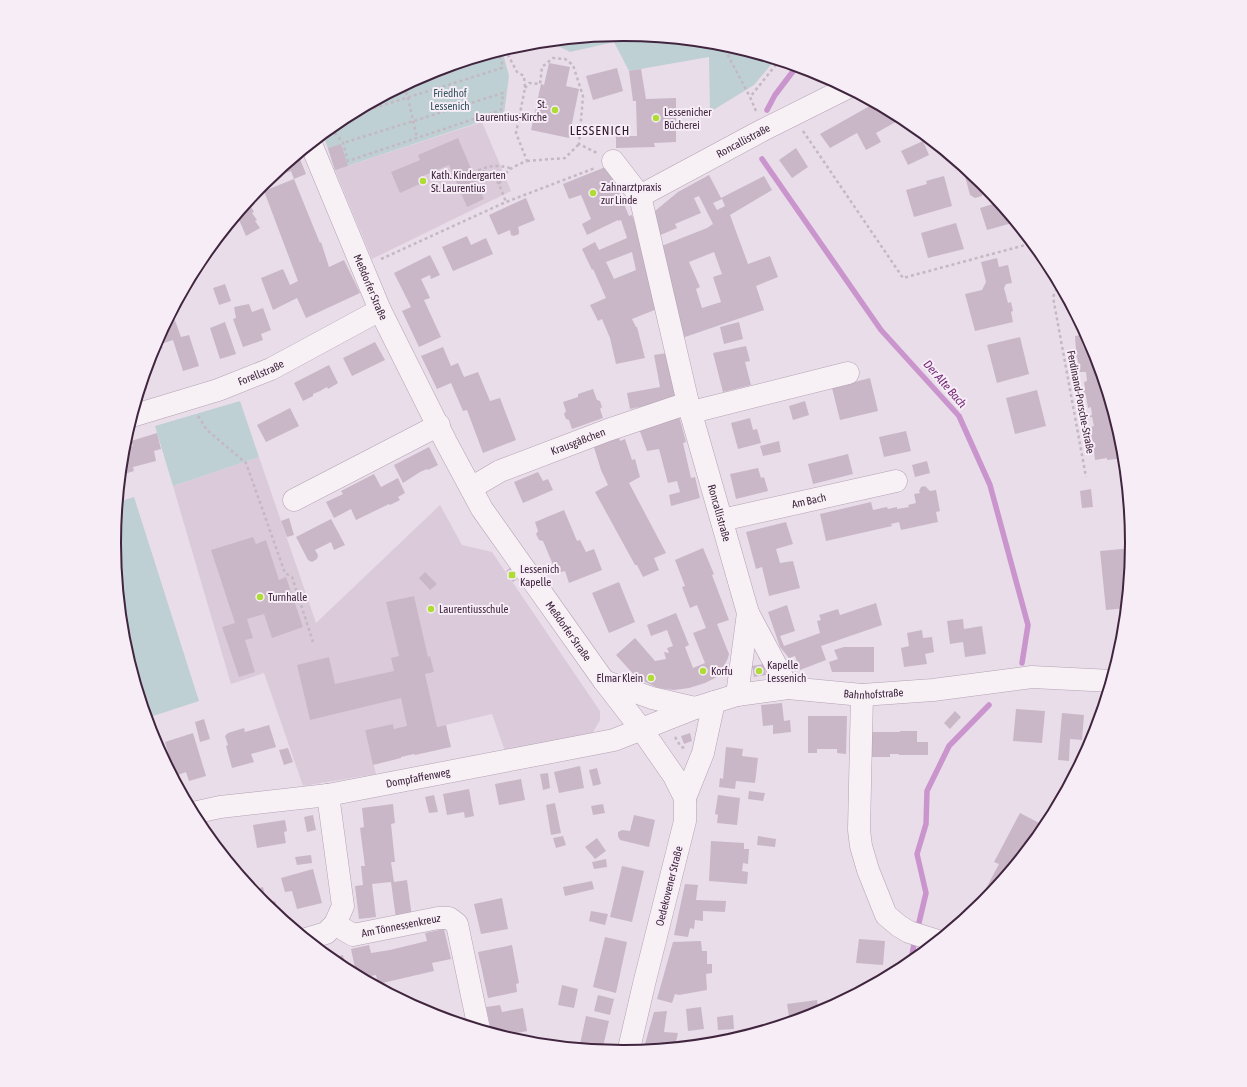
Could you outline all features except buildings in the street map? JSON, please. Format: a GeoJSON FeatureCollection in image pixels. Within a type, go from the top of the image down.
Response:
{"type":"FeatureCollection","features":[{"type":"Feature","properties":{"kind":"street","name":"Roncallistraße"},"geometry":{"type":"LineString","coordinates":[[640,196],[763,130],[841,91]]}},
{"type":"Feature","properties":{"kind":"street","name":"Meßdorfer Straße"},"geometry":{"type":"LineString","coordinates":[[313,149],[380,310],[482,509],[604,681],[642,730]]}},
{"type":"Feature","properties":{"kind":"street","name":"Roncallistraße"},"geometry":{"type":"LineString","coordinates":[[613,161],[640,196],[690,408],[748,613],[788,688]]}},
{"type":"Feature","properties":{"kind":"street","name":"Forellstraße"},"geometry":{"type":"LineString","coordinates":[[138,414],[218,390],[270,368],[380,310]]}},
{"type":"Feature","properties":{"kind":"street"},"geometry":{"type":"LineString","coordinates":[[690,408],[848,373]]}},
{"type":"Feature","properties":{"kind":"street","name":"Krausgäßchen"},"geometry":{"type":"LineString","coordinates":[[471,488],[500,471],[608,430],[690,408]]}},
{"type":"Feature","properties":{"kind":"street"},"geometry":{"type":"LineString","coordinates":[[294,500],[439,425]]}},
{"type":"Feature","properties":{"kind":"street","name":"Am Bach"},"geometry":{"type":"LineString","coordinates":[[722,520],[896,481]]}},
{"type":"Feature","properties":{"kind":"street","name":"Roncallistraße"},"geometry":{"type":"LineString","coordinates":[[738,695],[748,613]]}},
{"type":"Feature","properties":{"kind":"street","name":"Bahnhofstraße"},"geometry":{"type":"LineString","coordinates":[[642,730],[704,705],[738,695],[788,688],[862,695],[933,690],[1032,677],[1107,681]]}},
{"type":"Feature","properties":{"kind":"street"},"geometry":{"type":"LineString","coordinates":[[604,681],[652,698],[704,705],[702,753],[685,798]]}},
{"type":"Feature","properties":{"kind":"street"},"geometry":{"type":"LineString","coordinates":[[862,695],[859,830],[861,846],[868,870],[886,915],[899,926],[924,937]]}},
{"type":"Feature","properties":{"kind":"street","name":"Dompfaffenweg"},"geometry":{"type":"LineString","coordinates":[[199,812],[328,795],[614,740],[642,730]]}},
{"type":"Feature","properties":{"kind":"street","name":"Oedekovener Straße"},"geometry":{"type":"LineString","coordinates":[[629,1046],[685,821],[685,798],[674,776],[642,730]]}},
{"type":"Feature","properties":{"kind":"street"},"geometry":{"type":"LineString","coordinates":[[312,937],[326,933],[335,924],[343,906],[328,795]]}},
{"type":"Feature","properties":{"kind":"street","name":"Am Tönnessenkreuz"},"geometry":{"type":"LineString","coordinates":[[335,924],[353,935],[438,918],[449,918],[457,924],[477,1024]]}},
{"type":"Feature","properties":{"kind":"path"},"geometry":{"type":"LineString","coordinates":[[726,52],[750,97],[763,130]]}},
{"type":"Feature","properties":{"kind":"path"},"geometry":{"type":"LineString","coordinates":[[508,55],[517,72],[524,76],[525,88],[516,133],[527,161]]}},
{"type":"Feature","properties":{"kind":"path"},"geometry":{"type":"LineString","coordinates":[[369,110],[502,68],[502,61],[500,56]]}},
{"type":"Feature","properties":{"kind":"path"},"geometry":{"type":"LineString","coordinates":[[499,184],[510,168],[527,161],[565,158],[579,144],[583,96],[573,65],[565,59],[553,58],[542,67],[540,84],[529,83],[525,88]]}},
{"type":"Feature","properties":{"kind":"path"},"geometry":{"type":"LineString","coordinates":[[750,97],[775,65]]}},
{"type":"Feature","properties":{"kind":"path"},"geometry":{"type":"LineString","coordinates":[[406,91],[417,138]]}},
{"type":"Feature","properties":{"kind":"path"},"geometry":{"type":"LineString","coordinates":[[335,133],[343,143],[348,161],[501,110],[503,93],[343,143]]}},
{"type":"Feature","properties":{"kind":"path"},"geometry":{"type":"LineString","coordinates":[[792,116],[903,278],[1027,245]]}},
{"type":"Feature","properties":{"kind":"path"},"geometry":{"type":"LineString","coordinates":[[579,144],[613,161]]}},
{"type":"Feature","properties":{"kind":"path"},"geometry":{"type":"LineString","coordinates":[[362,268],[506,202],[613,161]]}},
{"type":"Feature","properties":{"kind":"path"},"geometry":{"type":"LineString","coordinates":[[506,202],[499,184],[493,177],[484,171],[479,170],[489,166],[510,168]]}},
{"type":"Feature","properties":{"kind":"path","name":"Ferdinand-Porsche-Straße"},"geometry":{"type":"LineString","coordinates":[[1057,288],[1053,297],[1086,477]]}},
{"type":"Feature","properties":{"kind":"path"},"geometry":{"type":"LineString","coordinates":[[188,400],[207,430],[246,463],[285,573],[292,577],[312,642]]}},
{"type":"Feature","properties":{"kind":"shaded area","name":"Kath. Kindergarten St. Laurentius"},"geometry":{"type":"Polygon","coordinates":[[[482,122],[511,191],[372,259],[335,170],[482,122]]]}},
{"type":"Feature","properties":{"kind":"shaded area","name":"Laurentiusschule"},"geometry":{"type":"Polygon","coordinates":[[[259,457],[316,623],[440,505],[462,545],[492,552],[600,711],[600,720],[592,734],[505,751],[492,714],[437,727],[394,729],[393,724],[365,730],[376,774],[303,786],[264,673],[231,684],[173,486],[259,457]]]}},
{"type":"Feature","properties":{"kind":"green space"},"geometry":{"type":"Polygon","coordinates":[[[624,41],[656,42],[689,45],[722,51],[772,64],[754,85],[710,112],[709,57],[629,71],[614,42],[570,52],[557,45],[591,42],[624,41]]]}},
{"type":"Feature","properties":{"kind":"green space","name":"Friedhof Lessenich"},"geometry":{"type":"Polygon","coordinates":[[[504,56],[509,76],[504,114],[335,170],[325,140],[344,126],[372,108],[431,79],[504,56]]]}},
{"type":"Feature","properties":{"kind":"green space"},"geometry":{"type":"Polygon","coordinates":[[[240,401],[259,457],[173,486],[155,426],[240,401]]]}},
{"type":"Feature","properties":{"kind":"green space"},"geometry":{"type":"Polygon","coordinates":[[[134,497],[199,701],[152,716],[138,674],[125,609],[121,544],[123,500],[134,497]]]}},
{"type":"Feature","properties":{"kind":"waterway","name":"Der Alte Bach"},"geometry":{"type":"LineString","coordinates":[[767,110],[775,95],[793,71]]}},
{"type":"Feature","properties":{"kind":"waterway","name":"Der Alte Bach"},"geometry":{"type":"LineString","coordinates":[[762,159],[881,330],[959,416],[990,485],[1028,625],[1022,663]]}},
{"type":"Feature","properties":{"kind":"waterway","name":"Der Alte Bach"},"geometry":{"type":"LineString","coordinates":[[917,931],[926,893],[917,854],[926,824],[927,791],[949,746],[989,705]]}},
{"type":"Feature","properties":{"kind":"waterway","name":"Der Alte Bach"},"geometry":{"type":"LineString","coordinates":[[912,954],[915,939]]}},
{"type":"Feature","properties":{"kind":"place","name":"St. Laurentius-Kirche"},"geometry":{"type":"Point","coordinates":[555,110]}},
{"type":"Feature","properties":{"kind":"place","name":"Lessenicher Bücherei"},"geometry":{"type":"Point","coordinates":[656,118]}},
{"type":"Feature","properties":{"kind":"place","name":"Kath. Kindergarten St. Laurentius"},"geometry":{"type":"Point","coordinates":[423,181]}},
{"type":"Feature","properties":{"kind":"place","name":"Zahnarztpraxis zur Linde"},"geometry":{"type":"Point","coordinates":[593,193]}},
{"type":"Feature","properties":{"kind":"place","name":"Lessenich Kapelle"},"geometry":{"type":"Point","coordinates":[512,575]}},
{"type":"Feature","properties":{"kind":"place","name":"Turnhalle"},"geometry":{"type":"Point","coordinates":[260,597]}},
{"type":"Feature","properties":{"kind":"place","name":"Laurentiusschule"},"geometry":{"type":"Point","coordinates":[431,609]}},
{"type":"Feature","properties":{"kind":"place","name":"Korfu"},"geometry":{"type":"Point","coordinates":[703,671]}},
{"type":"Feature","properties":{"kind":"place","name":"Kapelle Lessenich"},"geometry":{"type":"Point","coordinates":[759,671]}},
{"type":"Feature","properties":{"kind":"place","name":"Elmar Klein"},"geometry":{"type":"Point","coordinates":[651,678]}},
{"type":"Feature","properties":{"kind":"district","name":"LESSENICH"},"geometry":{"type":"Point","coordinates":[600,130]}}]}
